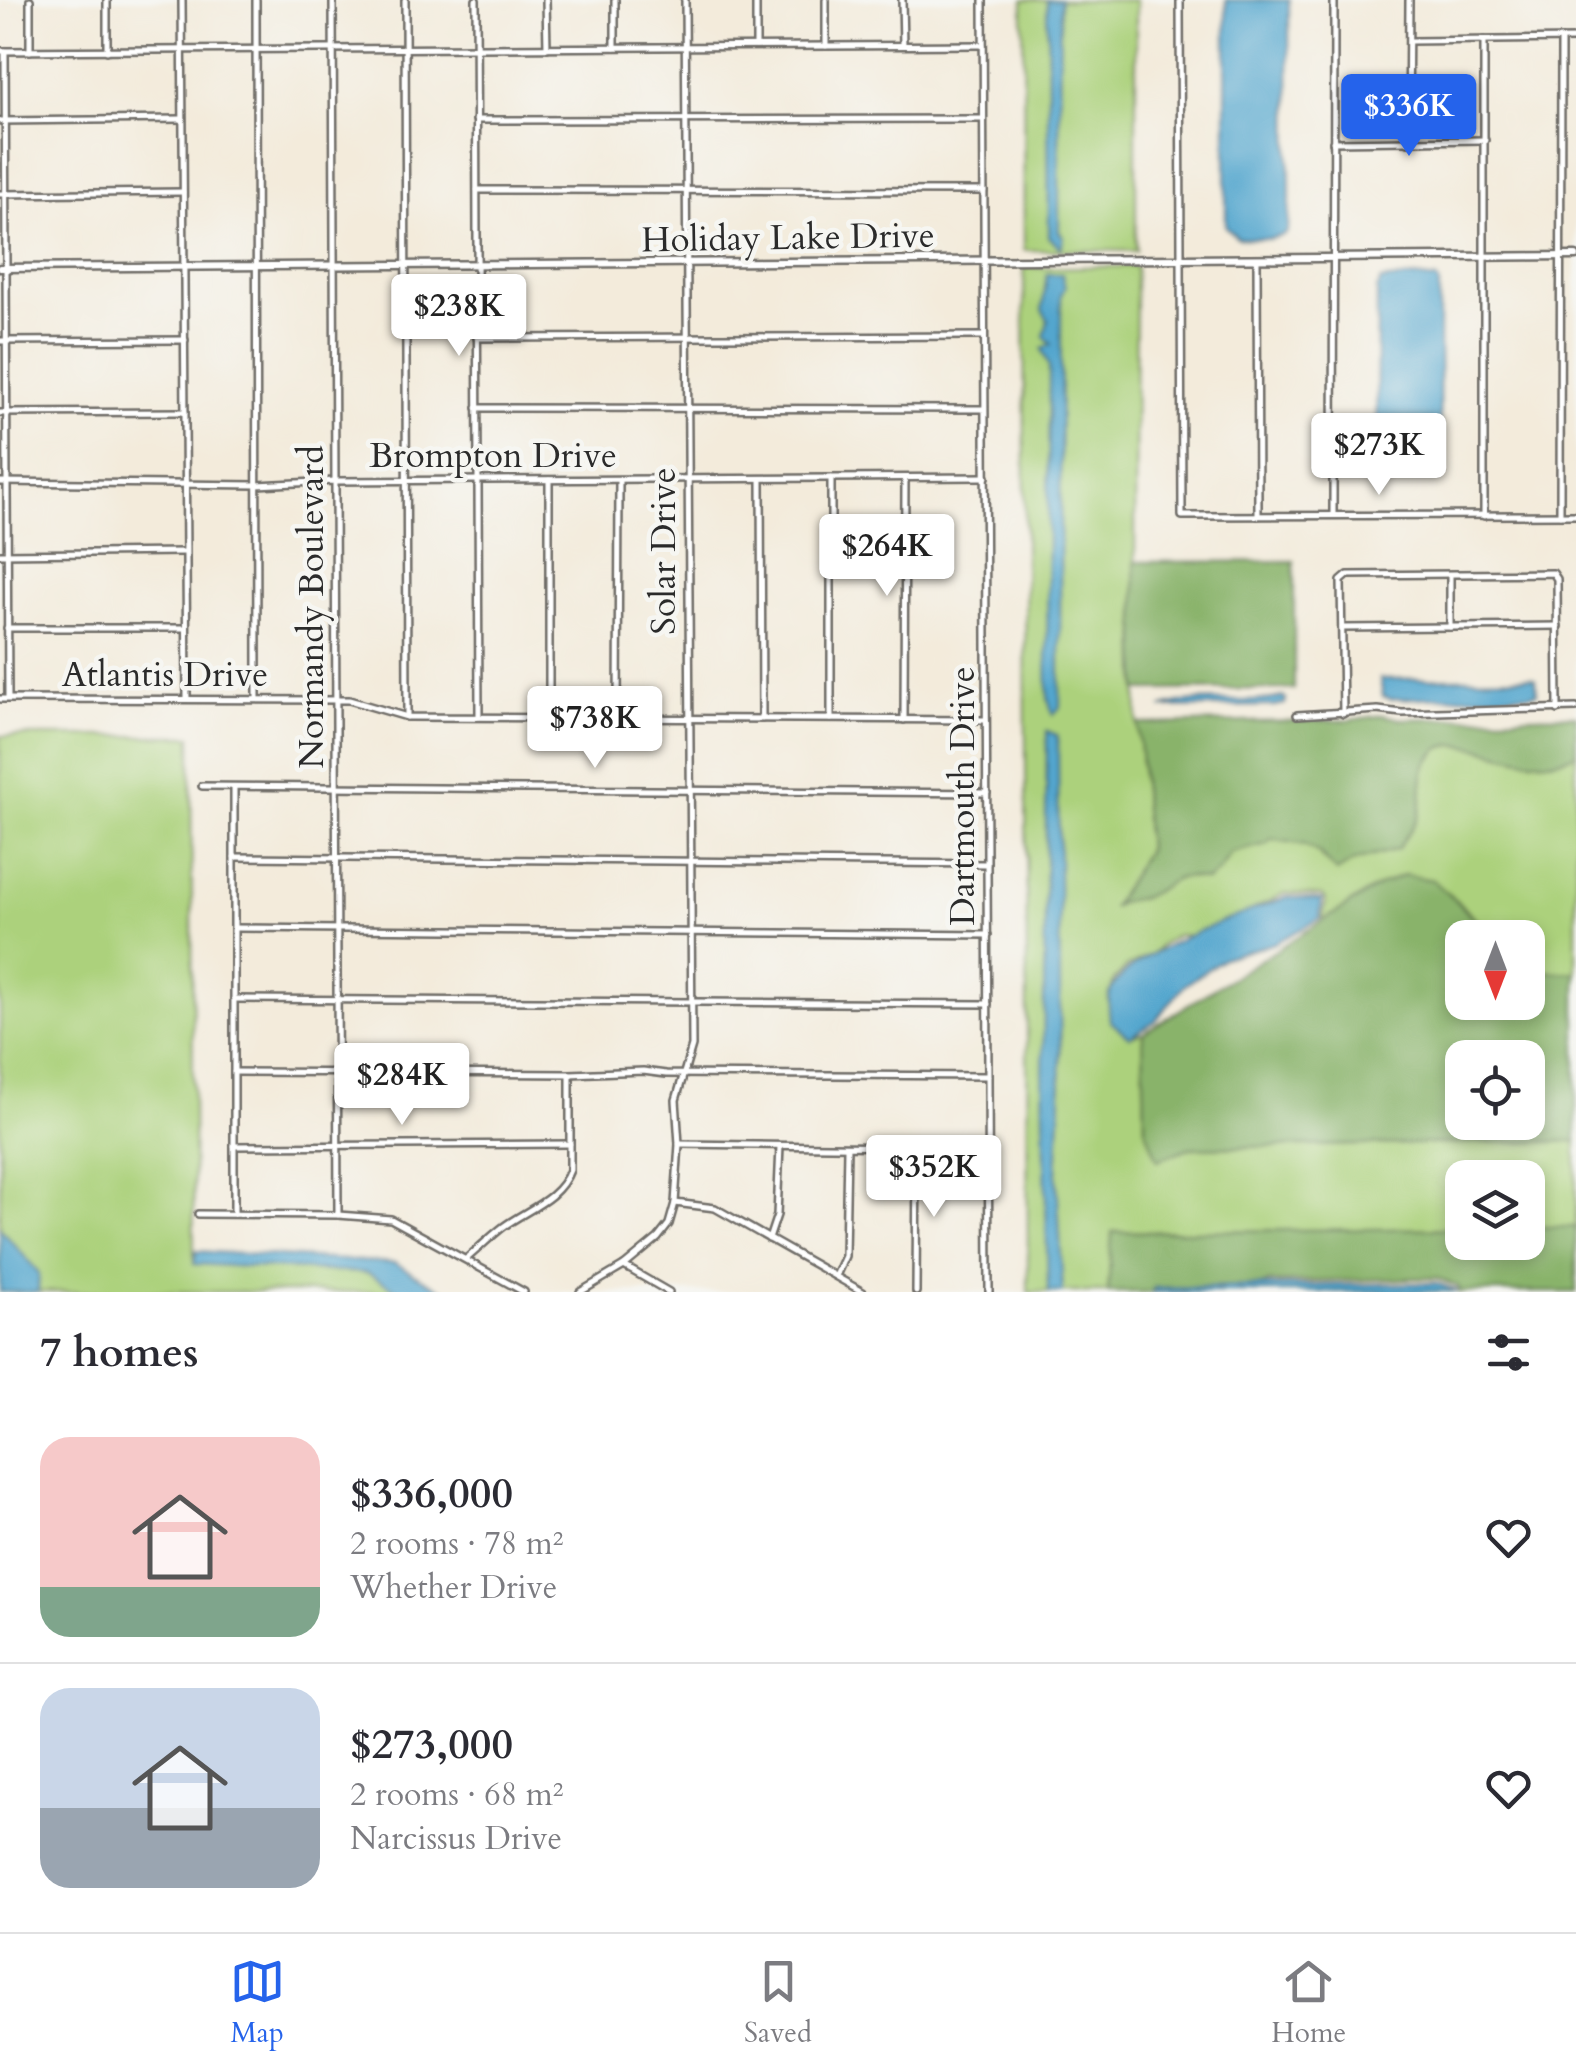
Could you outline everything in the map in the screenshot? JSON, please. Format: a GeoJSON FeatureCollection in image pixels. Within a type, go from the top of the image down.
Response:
{"type":"FeatureCollection","features":[{"type":"Feature","properties":{"kind":"street"},"geometry":{"type":"LineString","coordinates":[[30,0],[30,51]]}},
{"type":"Feature","properties":{"kind":"street"},"geometry":{"type":"LineString","coordinates":[[107,0],[108,51]]}},
{"type":"Feature","properties":{"kind":"street"},"geometry":{"type":"LineString","coordinates":[[182,0],[187,699]]}},
{"type":"Feature","properties":{"kind":"street"},"geometry":{"type":"LineString","coordinates":[[256,0],[257,700]]}},
{"type":"Feature","properties":{"kind":"street","name":"Normandy Boulevard"},"geometry":{"type":"LineString","coordinates":[[333,0],[338,1215]]}},
{"type":"Feature","properties":{"kind":"street"},"geometry":{"type":"LineString","coordinates":[[404,0],[407,717]]}},
{"type":"Feature","properties":{"kind":"street"},"geometry":{"type":"LineString","coordinates":[[476,0],[479,717]]}},
{"type":"Feature","properties":{"kind":"street"},"geometry":{"type":"LineString","coordinates":[[546,0],[547,48]]}},
{"type":"Feature","properties":{"kind":"street"},"geometry":{"type":"LineString","coordinates":[[615,0],[615,48]]}},
{"type":"Feature","properties":{"kind":"street","name":"Solar Drive"},"geometry":{"type":"LineString","coordinates":[[580,1292],[624,1266],[669,1224],[675,1202],[676,1100],[692,1046],[685,0]]}},
{"type":"Feature","properties":{"kind":"street"},"geometry":{"type":"LineString","coordinates":[[756,0],[756,46]]}},
{"type":"Feature","properties":{"kind":"street"},"geometry":{"type":"LineString","coordinates":[[826,0],[826,46]]}},
{"type":"Feature","properties":{"kind":"street"},"geometry":{"type":"LineString","coordinates":[[902,0],[903,45]]}},
{"type":"Feature","properties":{"kind":"street","name":"Dartmouth Drive"},"geometry":{"type":"LineString","coordinates":[[983,0],[989,1292]]}},
{"type":"Feature","properties":{"kind":"street"},"geometry":{"type":"LineString","coordinates":[[1180,0],[1182,516],[1576,515]]}},
{"type":"Feature","properties":{"kind":"street"},"geometry":{"type":"LineString","coordinates":[[1333,516],[1334,0]]}},
{"type":"Feature","properties":{"kind":"street"},"geometry":{"type":"LineString","coordinates":[[1408,142],[1409,0]]}},
{"type":"Feature","properties":{"kind":"street"},"geometry":{"type":"LineString","coordinates":[[1560,39],[1560,516]]}},
{"type":"Feature","properties":{"kind":"street"},"geometry":{"type":"LineString","coordinates":[[1410,41],[1576,39]]}},
{"type":"Feature","properties":{"kind":"street"},"geometry":{"type":"LineString","coordinates":[[1484,40],[1484,516]]}},
{"type":"Feature","properties":{"kind":"street"},"geometry":{"type":"LineString","coordinates":[[8,699],[3,554],[3,51],[983,45]]}},
{"type":"Feature","properties":{"kind":"street"},"geometry":{"type":"LineString","coordinates":[[3,121],[182,119]]}},
{"type":"Feature","properties":{"kind":"street"},"geometry":{"type":"LineString","coordinates":[[476,120],[983,119]]}},
{"type":"Feature","properties":{"kind":"street"},"geometry":{"type":"LineString","coordinates":[[1333,142],[1484,140]]}},
{"type":"Feature","properties":{"kind":"street"},"geometry":{"type":"LineString","coordinates":[[477,190],[984,192]]}},
{"type":"Feature","properties":{"kind":"street"},"geometry":{"type":"LineString","coordinates":[[3,194],[183,192]]}},
{"type":"Feature","properties":{"kind":"street","name":"Holiday Lake Drive"},"geometry":{"type":"LineString","coordinates":[[3,268],[1576,256]]}},
{"type":"Feature","properties":{"kind":"street"},"geometry":{"type":"LineString","coordinates":[[1258,260],[1258,516]]}},
{"type":"Feature","properties":{"kind":"street"},"geometry":{"type":"LineString","coordinates":[[477,338],[984,336]]}},
{"type":"Feature","properties":{"kind":"street"},"geometry":{"type":"LineString","coordinates":[[3,341],[184,340]]}},
{"type":"Feature","properties":{"kind":"street"},"geometry":{"type":"LineString","coordinates":[[477,408],[985,409]]}},
{"type":"Feature","properties":{"kind":"street"},"geometry":{"type":"LineString","coordinates":[[3,413],[185,412]]}},
{"type":"Feature","properties":{"kind":"street","name":"Brompton Drive"},"geometry":{"type":"LineString","coordinates":[[3,482],[257,485],[336,481],[986,477]]}},
{"type":"Feature","properties":{"kind":"street"},"geometry":{"type":"LineString","coordinates":[[761,478],[762,719]]}},
{"type":"Feature","properties":{"kind":"street"},"geometry":{"type":"LineString","coordinates":[[831,478],[832,719]]}},
{"type":"Feature","properties":{"kind":"street"},"geometry":{"type":"LineString","coordinates":[[904,720],[906,478]]}},
{"type":"Feature","properties":{"kind":"street"},"geometry":{"type":"LineString","coordinates":[[548,480],[550,718]]}},
{"type":"Feature","properties":{"kind":"street"},"geometry":{"type":"LineString","coordinates":[[618,718],[619,480]]}},
{"type":"Feature","properties":{"kind":"street"},"geometry":{"type":"LineString","coordinates":[[3,554],[185,552]]}},
{"type":"Feature","properties":{"kind":"street"},"geometry":{"type":"LineString","coordinates":[[1343,714],[1345,575],[1553,573],[1557,579],[1558,710]]}},
{"type":"Feature","properties":{"kind":"street"},"geometry":{"type":"LineString","coordinates":[[1450,574],[1450,627]]}},
{"type":"Feature","properties":{"kind":"street"},"geometry":{"type":"LineString","coordinates":[[1342,628],[1558,626]]}},
{"type":"Feature","properties":{"kind":"street"},"geometry":{"type":"LineString","coordinates":[[6,628],[186,628]]}},
{"type":"Feature","properties":{"kind":"street","name":"Atlantis Drive"},"geometry":{"type":"LineString","coordinates":[[0,699],[349,700],[407,717],[986,720]]}},
{"type":"Feature","properties":{"kind":"street"},"geometry":{"type":"LineString","coordinates":[[1297,715],[1576,708]]}},
{"type":"Feature","properties":{"kind":"street"},"geometry":{"type":"LineString","coordinates":[[202,786],[987,793]]}},
{"type":"Feature","properties":{"kind":"street"},"geometry":{"type":"LineString","coordinates":[[234,786],[234,1214]]}},
{"type":"Feature","properties":{"kind":"street"},"geometry":{"type":"LineString","coordinates":[[234,857],[987,864]]}},
{"type":"Feature","properties":{"kind":"street"},"geometry":{"type":"LineString","coordinates":[[234,928],[988,934]]}},
{"type":"Feature","properties":{"kind":"street"},"geometry":{"type":"LineString","coordinates":[[234,999],[988,1004]]}},
{"type":"Feature","properties":{"kind":"street"},"geometry":{"type":"LineString","coordinates":[[234,1072],[643,1071],[988,1076]]}},
{"type":"Feature","properties":{"kind":"street"},"geometry":{"type":"LineString","coordinates":[[466,1259],[505,1226],[554,1195],[570,1170],[570,1074]]}},
{"type":"Feature","properties":{"kind":"street"},"geometry":{"type":"LineString","coordinates":[[234,1146],[570,1144]]}},
{"type":"Feature","properties":{"kind":"street"},"geometry":{"type":"LineString","coordinates":[[678,1144],[987,1148]]}},
{"type":"Feature","properties":{"kind":"street"},"geometry":{"type":"LineString","coordinates":[[769,1239],[777,1214],[780,1146]]}},
{"type":"Feature","properties":{"kind":"street"},"geometry":{"type":"LineString","coordinates":[[836,1276],[846,1256],[847,1147]]}},
{"type":"Feature","properties":{"kind":"street"},"geometry":{"type":"LineString","coordinates":[[916,1292],[917,1148]]}},
{"type":"Feature","properties":{"kind":"street"},"geometry":{"type":"LineString","coordinates":[[675,1202],[715,1208],[863,1292]]}},
{"type":"Feature","properties":{"kind":"street"},"geometry":{"type":"LineString","coordinates":[[198,1214],[391,1219],[524,1292]]}},
{"type":"Feature","properties":{"kind":"street"},"geometry":{"type":"LineString","coordinates":[[624,1266],[670,1292]]}},
{"type":"Feature","properties":{"kind":"green space"},"geometry":{"type":"Polygon","coordinates":[[[1023,0],[1136,0],[1136,251],[1024,250],[1023,0]]]}},
{"type":"Feature","properties":{"kind":"green space"},"geometry":{"type":"Polygon","coordinates":[[[1136,266],[1138,724],[1147,850],[1114,905],[1140,898],[1176,877],[1219,871],[1231,853],[1267,844],[1271,839],[1308,846],[1324,861],[1354,861],[1398,849],[1419,814],[1426,766],[1436,752],[1447,746],[1462,745],[1539,761],[1558,760],[1576,753],[1576,973],[1545,971],[1545,920],[1477,920],[1463,906],[1405,875],[1375,888],[1322,922],[1326,900],[1322,896],[1285,893],[1202,936],[1177,935],[1127,967],[1114,980],[1108,1000],[1129,1036],[1143,1033],[1145,1128],[1158,1159],[1189,1148],[1576,1141],[1576,1228],[1545,1228],[1545,1160],[1445,1160],[1445,1229],[1113,1232],[1108,1292],[1028,1292],[1024,268],[1136,266]]]}},
{"type":"Feature","properties":{"kind":"green space"},"geometry":{"type":"Polygon","coordinates":[[[1294,561],[1294,689],[1138,690],[1135,562],[1294,561]]]}},
{"type":"Feature","properties":{"kind":"green space"},"geometry":{"type":"Polygon","coordinates":[[[1382,715],[1401,719],[1576,715],[1576,753],[1558,760],[1538,761],[1462,745],[1447,746],[1436,752],[1426,766],[1419,814],[1398,849],[1354,861],[1337,872],[1305,845],[1271,839],[1267,844],[1231,853],[1219,871],[1206,881],[1179,878],[1112,908],[1147,850],[1138,724],[1351,720],[1382,715]]]}},
{"type":"Feature","properties":{"kind":"green space"},"geometry":{"type":"Polygon","coordinates":[[[0,736],[191,736],[194,1263],[367,1273],[401,1292],[38,1292],[38,1273],[0,1228],[0,736]]]}},
{"type":"Feature","properties":{"kind":"green space"},"geometry":{"type":"Polygon","coordinates":[[[1405,875],[1433,880],[1477,920],[1445,920],[1445,1020],[1545,1020],[1545,971],[1576,973],[1576,1141],[1189,1148],[1158,1160],[1145,1128],[1143,1033],[1382,884],[1405,875]]]}},
{"type":"Feature","properties":{"kind":"green space"},"geometry":{"type":"Polygon","coordinates":[[[1545,1227],[1576,1227],[1576,1292],[1459,1292],[1459,1287],[1436,1278],[1108,1292],[1112,1232],[1445,1228],[1445,1260],[1545,1260],[1545,1227]]]}},
{"type":"Feature","properties":{"kind":"water"},"geometry":{"type":"Polygon","coordinates":[[[1047,0],[1060,0],[1059,232],[1064,237],[1061,248],[1049,237],[1047,0]]]}},
{"type":"Feature","properties":{"kind":"water"},"geometry":{"type":"Polygon","coordinates":[[[1226,0],[1289,0],[1288,230],[1285,235],[1269,239],[1238,238],[1226,227],[1226,0]]]}},
{"type":"Feature","properties":{"kind":"water"},"geometry":{"type":"Polygon","coordinates":[[[1047,274],[1062,274],[1065,287],[1061,295],[1060,707],[1053,715],[1048,698],[1047,657],[1049,367],[1042,349],[1051,344],[1044,337],[1048,320],[1042,310],[1047,274]]]}},
{"type":"Feature","properties":{"kind":"water"},"geometry":{"type":"Polygon","coordinates":[[[1414,277],[1437,280],[1439,284],[1440,461],[1438,469],[1432,471],[1382,471],[1376,462],[1377,290],[1381,281],[1414,277]]]}},
{"type":"Feature","properties":{"kind":"water"},"geometry":{"type":"Polygon","coordinates":[[[1380,679],[1536,679],[1537,693],[1390,699],[1383,696],[1380,679]]]}},
{"type":"Feature","properties":{"kind":"water"},"geometry":{"type":"Polygon","coordinates":[[[1283,697],[1285,704],[1274,706],[1161,708],[1192,701],[1283,697]]]}},
{"type":"Feature","properties":{"kind":"water"},"geometry":{"type":"Polygon","coordinates":[[[1047,731],[1057,735],[1058,742],[1061,1100],[1057,1177],[1063,1292],[1048,1292],[1043,1078],[1047,731]]]}},
{"type":"Feature","properties":{"kind":"water"},"geometry":{"type":"Polygon","coordinates":[[[1287,897],[1322,900],[1320,919],[1275,943],[1223,958],[1184,986],[1155,1021],[1129,1037],[1110,1021],[1112,989],[1147,957],[1195,933],[1287,897]]]}},
{"type":"Feature","properties":{"kind":"water"},"geometry":{"type":"Polygon","coordinates":[[[0,1228],[39,1273],[38,1292],[0,1292],[0,1228]]]}},
{"type":"Feature","properties":{"kind":"water"},"geometry":{"type":"Polygon","coordinates":[[[196,1251],[395,1263],[446,1292],[401,1292],[367,1273],[194,1264],[196,1251]]]}},
{"type":"Feature","properties":{"kind":"water"},"geometry":{"type":"Polygon","coordinates":[[[1436,1283],[1458,1291],[1152,1292],[1154,1288],[1436,1283]]]}}]}
